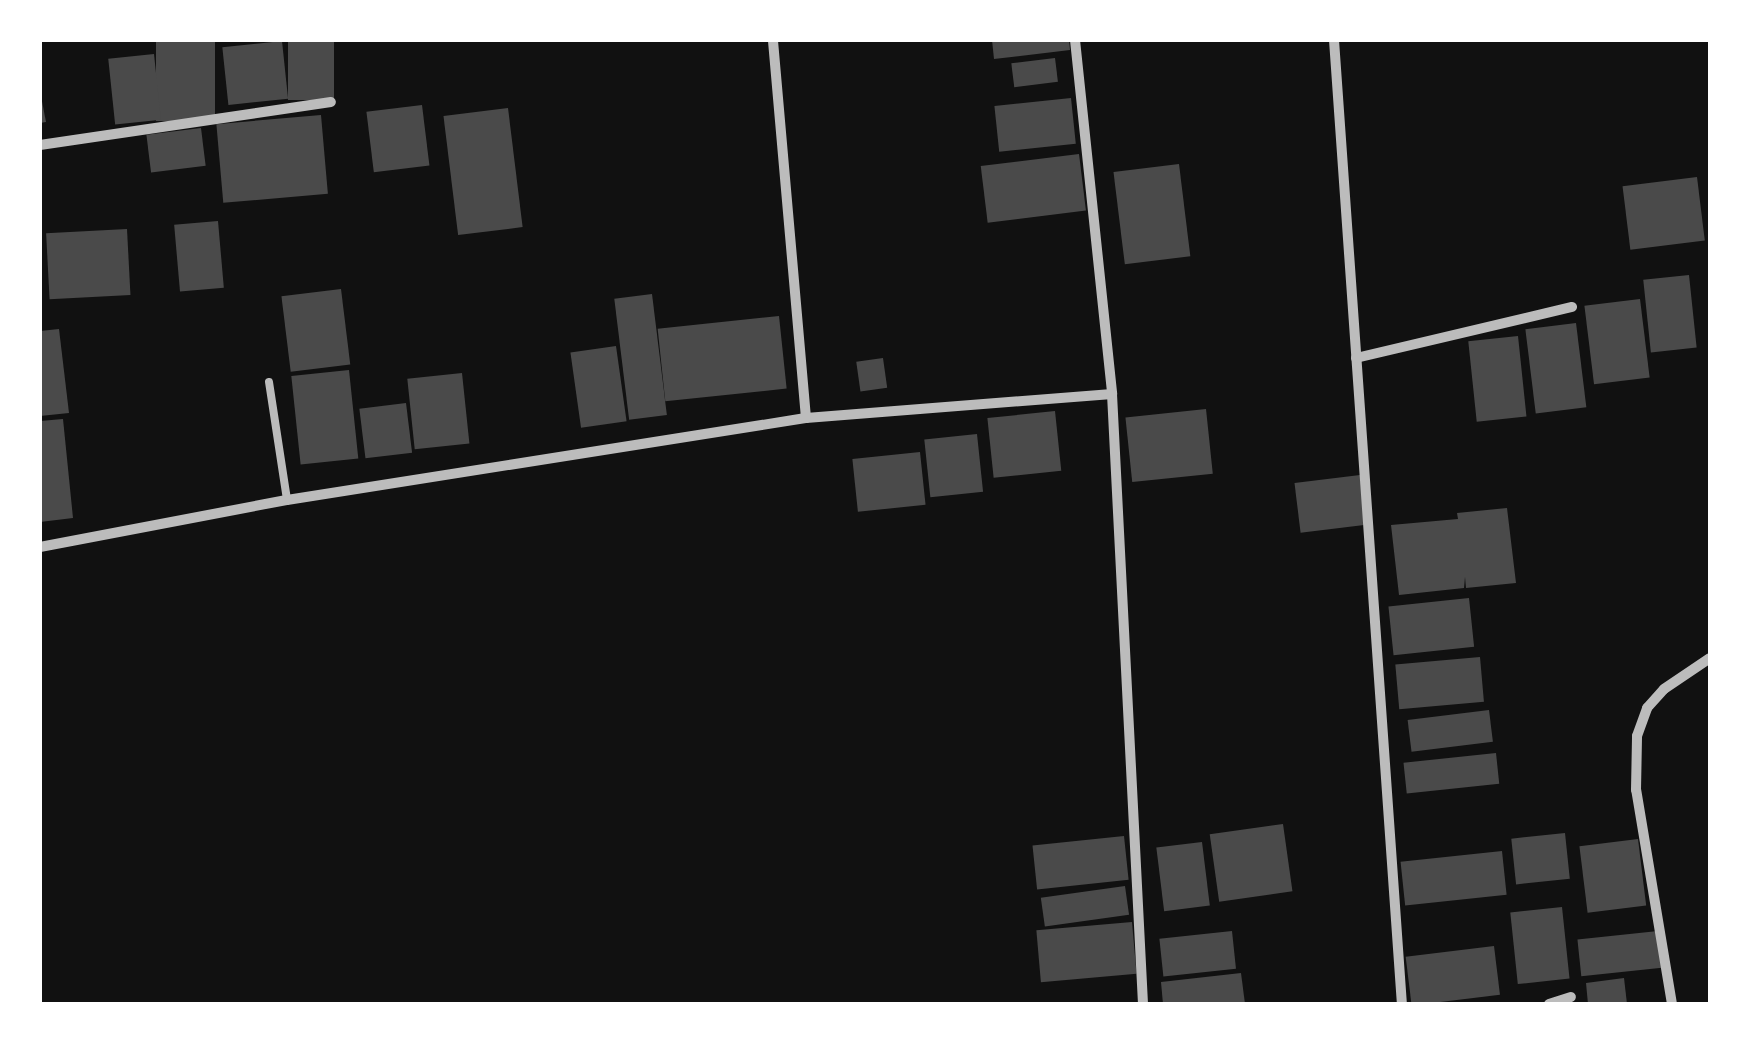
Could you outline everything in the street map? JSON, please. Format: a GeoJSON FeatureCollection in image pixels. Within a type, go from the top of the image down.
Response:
{"type":"FeatureCollection","features":[{"type":"Feature","properties":{"kind":"street"},"geometry":{"type":"LineString","coordinates":[[773,40],[806,418]]}},
{"type":"Feature","properties":{"kind":"street"},"geometry":{"type":"LineString","coordinates":[[1074,40],[1112,394],[1143,1004]]}},
{"type":"Feature","properties":{"kind":"street"},"geometry":{"type":"LineString","coordinates":[[1334,40],[1402,1004]]}},
{"type":"Feature","properties":{"kind":"street"},"geometry":{"type":"LineString","coordinates":[[40,145],[331,102]]}},
{"type":"Feature","properties":{"kind":"street"},"geometry":{"type":"LineString","coordinates":[[1356,358],[1572,306]]}},
{"type":"Feature","properties":{"kind":"street"},"geometry":{"type":"LineString","coordinates":[[40,546],[287,500],[806,418],[1112,394]]}},
{"type":"Feature","properties":{"kind":"street"},"geometry":{"type":"LineString","coordinates":[[1672,1004],[1636,790],[1637,736],[1647,708],[1664,689],[1710,658]]}},
{"type":"Feature","properties":{"kind":"street"},"geometry":{"type":"LineString","coordinates":[[1549,1004],[1570,998]]}},
{"type":"Feature","properties":{"kind":"lane"},"geometry":{"type":"LineString","coordinates":[[269,382],[287,500]]}},
{"type":"Feature","properties":{"kind":"building"},"geometry":{"type":"Polygon","coordinates":[[[156,40],[215,40],[215,121],[156,121],[156,40]]]}},
{"type":"Feature","properties":{"kind":"building"},"geometry":{"type":"Polygon","coordinates":[[[288,40],[334,40],[334,100],[288,100],[288,40]]]}},
{"type":"Feature","properties":{"kind":"building"},"geometry":{"type":"Polygon","coordinates":[[[992,40],[1069,40],[1070,50],[994,59],[992,40]]]}},
{"type":"Feature","properties":{"kind":"building"},"geometry":{"type":"Polygon","coordinates":[[[282,41],[288,99],[228,105],[222,47],[282,41]]]}},
{"type":"Feature","properties":{"kind":"building"},"geometry":{"type":"Polygon","coordinates":[[[154,54],[161,120],[115,124],[108,59],[154,54]]]}},
{"type":"Feature","properties":{"kind":"building"},"geometry":{"type":"Polygon","coordinates":[[[1055,58],[1058,82],[1014,87],[1011,63],[1055,58]]]}},
{"type":"Feature","properties":{"kind":"building"},"geometry":{"type":"Polygon","coordinates":[[[40,91],[46,122],[40,123],[40,91]]]}},
{"type":"Feature","properties":{"kind":"building"},"geometry":{"type":"Polygon","coordinates":[[[1071,98],[1076,144],[999,152],[994,106],[1071,98]]]}},
{"type":"Feature","properties":{"kind":"building"},"geometry":{"type":"Polygon","coordinates":[[[422,105],[429,166],[374,172],[366,112],[422,105]]]}},
{"type":"Feature","properties":{"kind":"building"},"geometry":{"type":"Polygon","coordinates":[[[508,108],[523,227],[458,235],[443,116],[508,108]]]}},
{"type":"Feature","properties":{"kind":"building"},"geometry":{"type":"Polygon","coordinates":[[[321,115],[328,194],[223,203],[216,124],[321,115]]]}},
{"type":"Feature","properties":{"kind":"building"},"geometry":{"type":"Polygon","coordinates":[[[201,128],[206,166],[151,172],[146,135],[201,128]]]}},
{"type":"Feature","properties":{"kind":"building"},"geometry":{"type":"Polygon","coordinates":[[[1079,154],[1086,211],[988,223],[981,166],[1079,154]]]}},
{"type":"Feature","properties":{"kind":"building"},"geometry":{"type":"Polygon","coordinates":[[[1179,164],[1190,256],[1125,264],[1113,172],[1179,164]]]}},
{"type":"Feature","properties":{"kind":"building"},"geometry":{"type":"Polygon","coordinates":[[[1697,177],[1705,241],[1630,250],[1623,186],[1697,177]]]}},
{"type":"Feature","properties":{"kind":"building"},"geometry":{"type":"Polygon","coordinates":[[[218,221],[224,288],[180,292],[174,225],[218,221]]]}},
{"type":"Feature","properties":{"kind":"building"},"geometry":{"type":"Polygon","coordinates":[[[127,229],[130,295],[50,299],[46,233],[127,229]]]}},
{"type":"Feature","properties":{"kind":"building"},"geometry":{"type":"Polygon","coordinates":[[[1689,275],[1697,348],[1651,352],[1643,280],[1689,275]]]}},
{"type":"Feature","properties":{"kind":"building"},"geometry":{"type":"Polygon","coordinates":[[[341,289],[350,364],[291,372],[281,296],[341,289]]]}},
{"type":"Feature","properties":{"kind":"building"},"geometry":{"type":"Polygon","coordinates":[[[652,294],[667,415],[629,420],[614,299],[652,294]]]}},
{"type":"Feature","properties":{"kind":"building"},"geometry":{"type":"Polygon","coordinates":[[[1640,299],[1650,377],[1594,384],[1584,306],[1640,299]]]}},
{"type":"Feature","properties":{"kind":"building"},"geometry":{"type":"Polygon","coordinates":[[[779,316],[787,389],[665,401],[658,329],[779,316]]]}},
{"type":"Feature","properties":{"kind":"building"},"geometry":{"type":"Polygon","coordinates":[[[1576,323],[1586,407],[1536,414],[1525,329],[1576,323]]]}},
{"type":"Feature","properties":{"kind":"building"},"geometry":{"type":"Polygon","coordinates":[[[59,329],[69,413],[40,416],[40,331],[59,329]]]}},
{"type":"Feature","properties":{"kind":"building"},"geometry":{"type":"Polygon","coordinates":[[[1518,336],[1526,417],[1477,422],[1468,341],[1518,336]]]}},
{"type":"Feature","properties":{"kind":"building"},"geometry":{"type":"Polygon","coordinates":[[[616,346],[627,421],[581,428],[570,352],[616,346]]]}},
{"type":"Feature","properties":{"kind":"building"},"geometry":{"type":"Polygon","coordinates":[[[883,358],[887,388],[860,391],[856,362],[883,358]]]}},
{"type":"Feature","properties":{"kind":"building"},"geometry":{"type":"Polygon","coordinates":[[[349,370],[358,459],[301,465],[291,376],[349,370]]]}},
{"type":"Feature","properties":{"kind":"building"},"geometry":{"type":"Polygon","coordinates":[[[462,373],[469,444],[415,449],[407,379],[462,373]]]}},
{"type":"Feature","properties":{"kind":"building"},"geometry":{"type":"Polygon","coordinates":[[[406,403],[412,453],[365,458],[359,409],[406,403]]]}},
{"type":"Feature","properties":{"kind":"building"},"geometry":{"type":"Polygon","coordinates":[[[1206,409],[1213,474],[1132,482],[1125,417],[1206,409]]]}},
{"type":"Feature","properties":{"kind":"building"},"geometry":{"type":"Polygon","coordinates":[[[1055,411],[1061,471],[994,478],[987,418],[1055,411]]]}},
{"type":"Feature","properties":{"kind":"building"},"geometry":{"type":"Polygon","coordinates":[[[63,419],[73,518],[40,522],[40,421],[63,419]]]}},
{"type":"Feature","properties":{"kind":"building"},"geometry":{"type":"Polygon","coordinates":[[[977,434],[983,492],[930,497],[924,440],[977,434]]]}},
{"type":"Feature","properties":{"kind":"building"},"geometry":{"type":"Polygon","coordinates":[[[920,452],[926,505],[858,512],[852,459],[920,452]]]}},
{"type":"Feature","properties":{"kind":"building"},"geometry":{"type":"Polygon","coordinates":[[[1360,475],[1366,525],[1301,533],[1294,483],[1360,475]]]}},
{"type":"Feature","properties":{"kind":"building"},"geometry":{"type":"Polygon","coordinates":[[[1507,508],[1516,583],[1466,588],[1465,577],[1464,588],[1399,595],[1391,525],[1458,519],[1457,513],[1507,508]]]}},
{"type":"Feature","properties":{"kind":"building"},"geometry":{"type":"Polygon","coordinates":[[[1469,598],[1474,647],[1394,655],[1388,606],[1469,598]]]}},
{"type":"Feature","properties":{"kind":"building"},"geometry":{"type":"Polygon","coordinates":[[[1480,657],[1484,702],[1399,709],[1395,664],[1480,657]]]}},
{"type":"Feature","properties":{"kind":"building"},"geometry":{"type":"Polygon","coordinates":[[[1489,710],[1493,742],[1412,752],[1408,720],[1489,710]]]}},
{"type":"Feature","properties":{"kind":"building"},"geometry":{"type":"Polygon","coordinates":[[[1496,753],[1499,784],[1407,794],[1404,763],[1496,753]]]}},
{"type":"Feature","properties":{"kind":"building"},"geometry":{"type":"Polygon","coordinates":[[[1283,824],[1292,891],[1219,902],[1210,834],[1283,824]]]}},
{"type":"Feature","properties":{"kind":"building"},"geometry":{"type":"Polygon","coordinates":[[[1565,833],[1570,879],[1516,884],[1511,839],[1565,833]]]}},
{"type":"Feature","properties":{"kind":"building"},"geometry":{"type":"Polygon","coordinates":[[[1124,836],[1129,880],[1037,889],[1033,846],[1124,836]]]}},
{"type":"Feature","properties":{"kind":"building"},"geometry":{"type":"Polygon","coordinates":[[[1638,839],[1646,906],[1588,913],[1579,846],[1638,839]]]}},
{"type":"Feature","properties":{"kind":"building"},"geometry":{"type":"Polygon","coordinates":[[[1202,842],[1210,906],[1164,911],[1156,848],[1202,842]]]}},
{"type":"Feature","properties":{"kind":"building"},"geometry":{"type":"Polygon","coordinates":[[[1502,851],[1507,895],[1405,905],[1401,862],[1502,851]]]}},
{"type":"Feature","properties":{"kind":"building"},"geometry":{"type":"Polygon","coordinates":[[[1125,886],[1129,915],[1045,927],[1041,898],[1125,886]]]}},
{"type":"Feature","properties":{"kind":"building"},"geometry":{"type":"Polygon","coordinates":[[[1562,907],[1570,979],[1518,984],[1510,912],[1562,907]]]}},
{"type":"Feature","properties":{"kind":"building"},"geometry":{"type":"Polygon","coordinates":[[[1132,922],[1137,974],[1041,982],[1036,930],[1132,922]]]}},
{"type":"Feature","properties":{"kind":"building"},"geometry":{"type":"Polygon","coordinates":[[[1232,931],[1236,969],[1163,976],[1159,939],[1232,931]]]}},
{"type":"Feature","properties":{"kind":"building"},"geometry":{"type":"Polygon","coordinates":[[[1658,931],[1662,968],[1581,976],[1577,939],[1658,931]]]}},
{"type":"Feature","properties":{"kind":"building"},"geometry":{"type":"Polygon","coordinates":[[[1494,946],[1500,995],[1411,1004],[1406,957],[1494,946]]]}},
{"type":"Feature","properties":{"kind":"building"},"geometry":{"type":"Polygon","coordinates":[[[1241,973],[1245,1004],[1163,1004],[1161,982],[1241,973]]]}},
{"type":"Feature","properties":{"kind":"building"},"geometry":{"type":"Polygon","coordinates":[[[1624,978],[1627,1004],[1588,1004],[1586,983],[1624,978]]]}}]}
